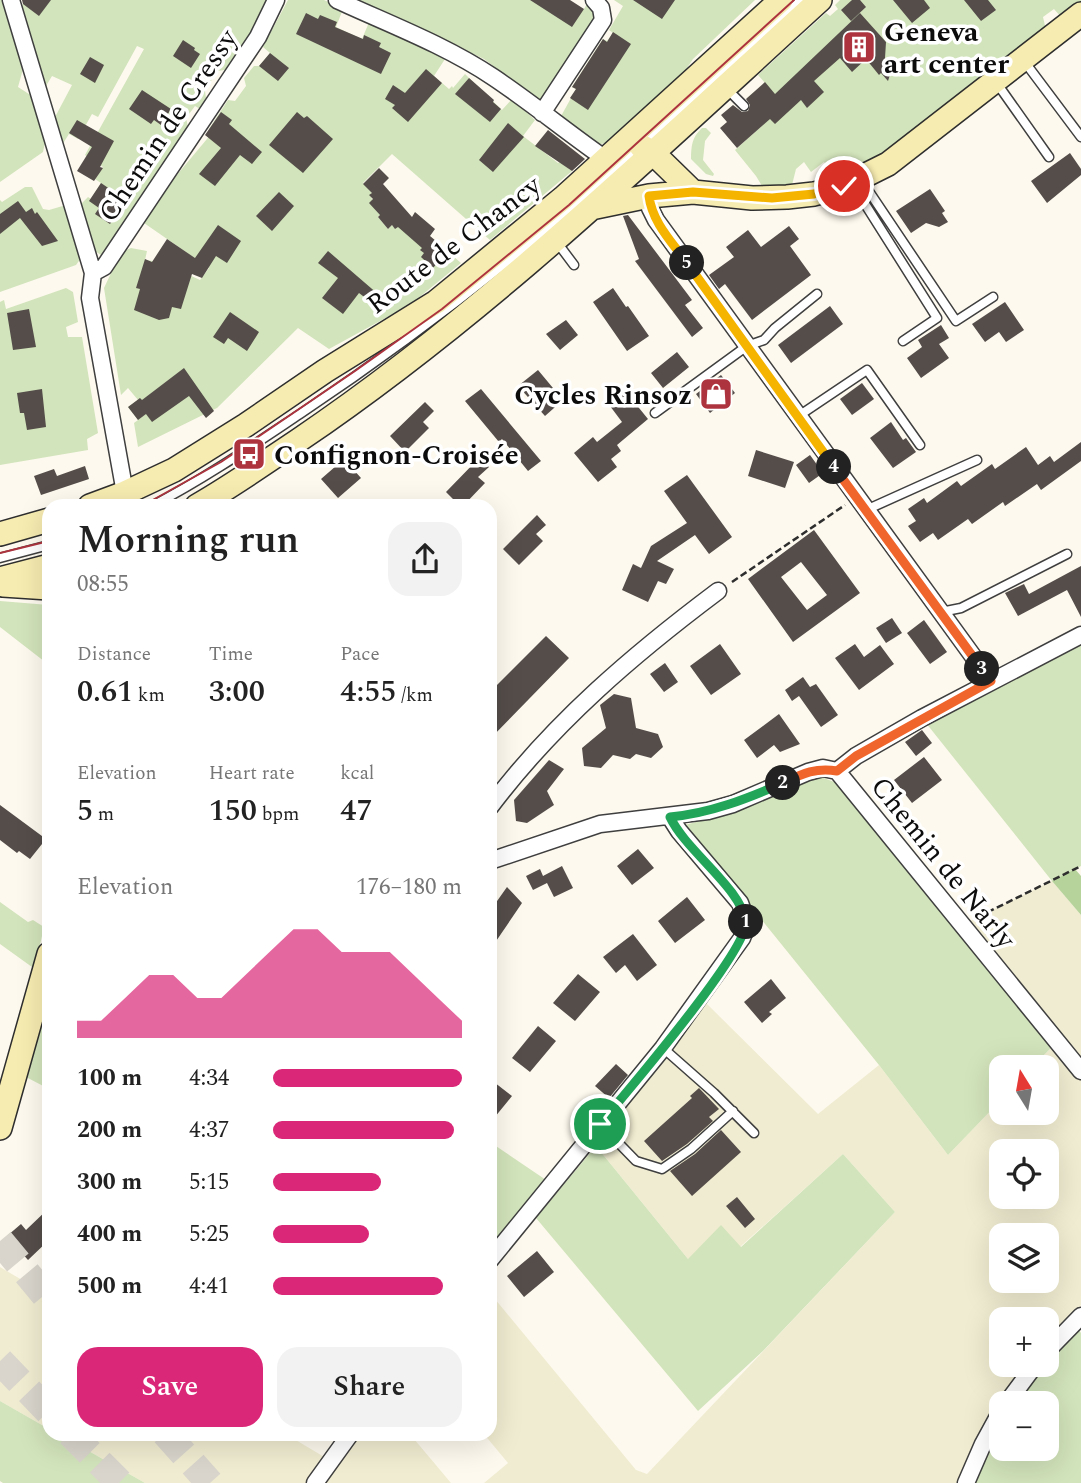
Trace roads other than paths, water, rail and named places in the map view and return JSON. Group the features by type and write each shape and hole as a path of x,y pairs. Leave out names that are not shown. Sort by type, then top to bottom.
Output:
{"main road":[{"name":"Route de Chancy","path":"208,499 377,385 457,324 556,240 593,207 630,151 781,0"},
{"name":"Route de Chancy","path":"126,499 196,457 312,379 414,318 630,151 724,87 820,0"},
{"path":"593,207 671,190 772,198 814,194 856,181 888,164 1081,14"},
{"path":"630,151 671,190"},
{"path":"0,534 42,522"},
{"path":"0,579 42,568"},
{"path":"0,585 42,588"},
{"path":"0,1128 42,979"}],"street":[{"path":"11,0 93,273 90,298 126,499"},
{"name":"Chemin de Cressy","path":"93,273 104,267 258,37 276,0"},
{"path":"337,0 492,76 542,113 630,151"},
{"path":"542,113 603,20 601,8 594,0"},
{"path":"671,190 650,208 656,220 991,681"},
{"path":"497,798 529,759 607,679 718,591"},
{"path":"837,771 856,756 991,681 1081,635"},
{"name":"Chemin de Narly","path":"497,859 600,824 708,811 733,804 808,772 823,768 837,771 1081,1071"},
{"path":"497,1251 663,1048 733,952 747,928 740,903 678,831 670,817"},
{"path":"1059,1339 1081,1316"},
{"path":"966,1483 989,1433"},
{"path":"315,1483 345,1441"}],"lane":[{"path":"164,499 223,465 423,328 572,209 630,151 801,0"},
{"path":"1023,60 1081,137"},
{"path":"996,82 1049,157"},
{"path":"724,87 744,106"},
{"path":"856,181 957,321 993,297"},
{"path":"856,181 937,318 903,341"},
{"path":"556,240 575,265"},
{"path":"655,413 747,346 764,340 817,294"},
{"path":"797,417 867,370 920,445"},
{"path":"866,510 977,460"},
{"path":"0,558 42,547"},
{"path":"940,612 961,608 1067,554"},
{"path":"663,1048 754,1133"},
{"path":"600,1124 636,1161 662,1169 691,1149 733,1111"}],"tunnel":[{"path":"0,1241 42,1292"},
{"path":"0,1361 42,1405"},
{"path":"78,1441 120,1483"},
{"path":"172,1441 210,1483"}],"tram line":[{"path":"155,499 221,462 442,309 569,205 794,0"},
{"path":"0,553 42,543"}],"place":[{"name":"Geneva art center","path":"859,47"},
{"name":"Cycles Rinsoz","path":"716,394"},
{"name":"Confignon-Croisée","path":"249,454"}]}
